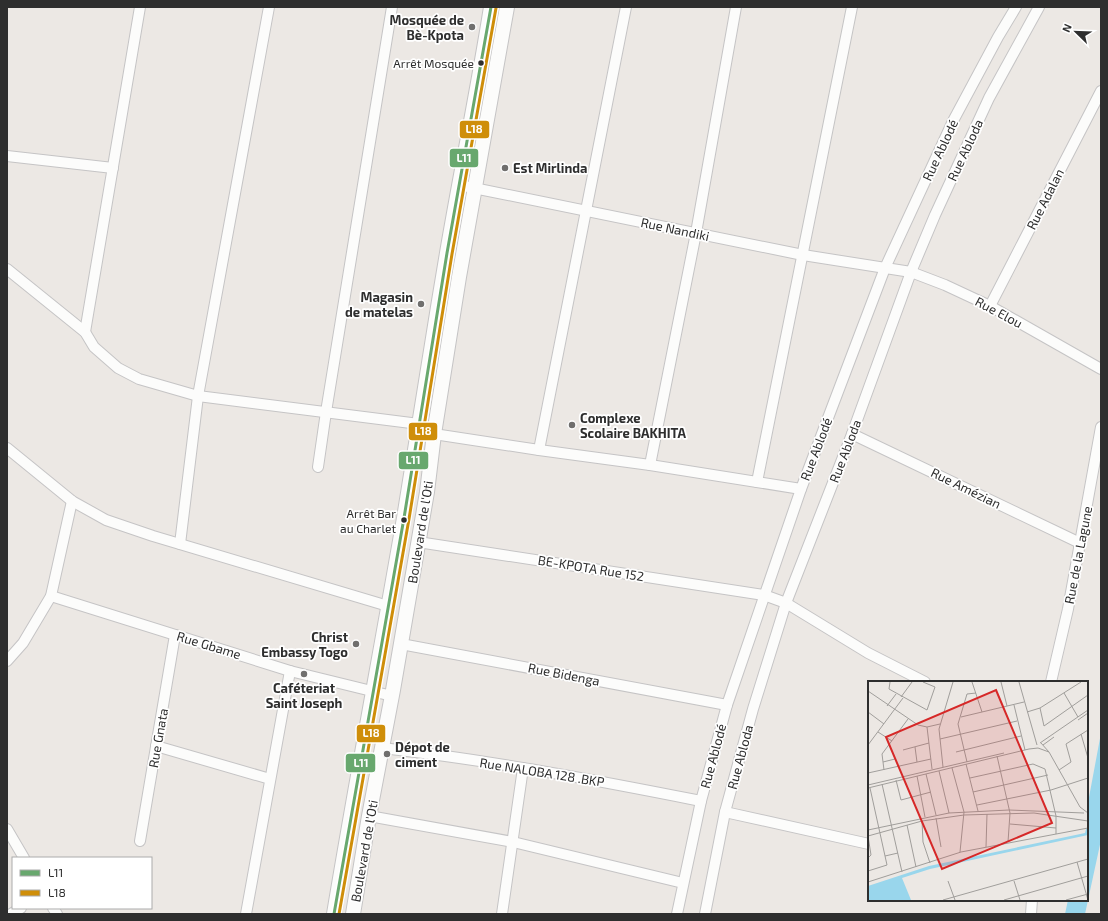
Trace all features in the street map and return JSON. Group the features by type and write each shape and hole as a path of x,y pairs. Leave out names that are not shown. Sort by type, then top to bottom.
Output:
{"main road":[{"name":"Boulevard de l'Oti","path":"334,914 374,691 459,185 491,7"},
{"name":"Boulevard de l'Oti","path":"353,914 427,492 434,434 507,7"}],"street":[{"path":"85,332 140,7"},
{"path":"180,544 198,396 269,7"},
{"path":"318,467 392,7"},
{"path":"539,450 626,7"},
{"path":"650,465 696,233 736,7"},
{"path":"757,482 852,7"},
{"name":"Rue Ablodé","path":"677,914 701,801 727,705 800,489 888,268 953,122 998,37 1016,7"},
{"name":"Rue Abloda","path":"705,914 725,812 753,709 786,604 852,434 911,272 935,215 989,98 1039,7"},
{"name":"Rue Adalan","path":"990,306 1101,91"},
{"path":"7,156 113,168"},
{"name":"Rue Nandiki","path":"459,185 803,255 888,268"},
{"name":"Rue Elou","path":"888,268 911,272 945,285 990,306 1101,369"},
{"path":"7,269 85,332 94,347 118,368 139,378 198,396 419,424"},
{"name":"Rue de la Lagune","path":"1051,681 1068,609 1101,427"},
{"path":"434,434 650,465 800,489"},
{"name":"Rue Amézian","path":"852,434 1080,543"},
{"path":"7,448 72,501 106,520 153,536 388,606"},
{"path":"7,660 23,643 51,596 72,501"},
{"name":"BE-KPOTA Rue 152","path":"418,542 764,595 786,604 868,653 923,681"},
{"name":"Rue Gbame","path":"51,596 290,671 392,696"},
{"name":"Rue Gnata","path":"140,841 175,635"},
{"name":"Rue Bidenga","path":"401,644 727,705"},
{"path":"246,914 290,671"},
{"path":"156,746 270,779"},
{"name":"Rue NALOBA 128 .BKP","path":"382,748 523,768 701,801"},
{"path":"502,914 523,768"},
{"path":"725,812 868,844"},
{"path":"369,816 513,842 683,883"},
{"path":"7,829 23,857"},
{"path":"1031,914 1032,901"}],"water":[{"path":"1101,733 1101,840 1088,900 1088,803"},
{"path":"1068,901 1088,901 1085,914 1065,914"}],"transit line":[{"name":"L11","path":"334,914 404,518 447,253 491,7"},
{"name":"L18","path":"339,914 409,519 452,254 496,8"}],"place":[{"name":"Mosquée de Bè-Kpota","path":"472,27"},
{"name":"Arrêt Mosquée","path":"481,63"},
{"name":"Est Mirlinda","path":"505,168"},
{"name":"Magasin de matelas","path":"421,304"},
{"name":"Complexe Scolaire BAKHITA","path":"572,425"},
{"name":"Arrêt Bar au Charlet","path":"404,520"},
{"name":"Christ Embassy Togo","path":"356,644"},
{"name":"Caféteriat Saint Joseph","path":"304,674"},
{"name":"Dépot de ciment","path":"387,754"}]}
